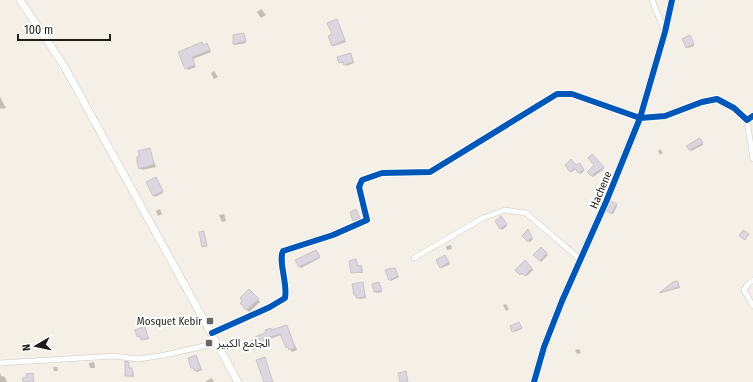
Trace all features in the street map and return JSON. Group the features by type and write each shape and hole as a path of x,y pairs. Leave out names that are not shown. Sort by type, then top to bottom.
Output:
{"main road":[{"path":"20,0 64,66 238,382"}],"street":[{"path":"652,0 665,32"},
{"name":"Hachene","path":"534,382 544,347 562,301 581,260 640,118 665,32 672,0"},
{"path":"212,333 270,307 285,298 286,288 281,257 282,251 333,235 367,220 359,187 362,180 382,173 430,172 551,97 563,93 572,94 640,118 665,116 702,102 717,99 734,108 746,120 753,159"},
{"path":"746,120 753,116"},
{"path":"414,258 483,218 505,210 526,213 581,260"},
{"path":"753,280 744,290 753,306"},
{"path":"0,363 114,356 138,359 165,355 217,343"}],"building":[{"path":"337,19 345,40 332,46 328,36 332,34 327,23"},
{"path":"244,33 246,41 233,44 233,35"},
{"path":"690,35 694,44 686,48 682,39"},
{"path":"202,42 203,45 207,43 210,50 192,57 195,65 185,69 178,52"},
{"path":"351,53 353,62 344,65 343,62 339,63 337,57"},
{"path":"700,138 703,143 689,150 686,146"},
{"path":"150,148 154,164 139,169 137,157 140,156 138,151"},
{"path":"592,154 604,167 591,176 587,172 594,165 588,158"},
{"path":"571,159 576,165 580,163 584,170 578,173 575,168 570,172 565,165"},
{"path":"156,177 163,191 153,196 146,182"},
{"path":"611,201 617,204 611,214 607,211"},
{"path":"356,209 360,218 353,221 350,212"},
{"path":"501,216 507,224 500,229 495,221"},
{"path":"528,229 532,237 528,242 522,236"},
{"path":"743,230 749,234 745,240 739,236"},
{"path":"204,231 207,246 202,247 199,232"},
{"path":"541,247 547,253 540,261 533,255"},
{"path":"316,250 320,257 299,267 295,260"},
{"path":"445,255 449,262 440,268 436,260"},
{"path":"356,259 358,266 361,265 362,272 351,273 349,261"},
{"path":"525,260 532,268 525,276 522,273 520,275 515,270"},
{"path":"395,268 398,276 389,280 385,270"},
{"path":"678,281 679,287 659,293 673,282"},
{"path":"363,282 365,297 356,298 352,284"},
{"path":"379,282 382,290 374,292 372,284"},
{"path":"249,289 259,299 246,310 240,303 242,301 240,298"},
{"path":"519,322 522,328 512,332 510,326"},
{"path":"287,325 295,348 289,350 288,347 286,348 280,334 263,339 265,344 250,349 248,342 256,339 255,337 266,332 265,330 271,328 271,330"},
{"path":"145,326 148,338 141,340 140,336 137,337 135,330"},
{"path":"196,355 201,369 195,371 194,368 191,368 188,358"},
{"path":"265,357 273,382 264,382 256,360"},
{"path":"125,361 129,362 129,368 132,368 133,376 125,376"},
{"path":"406,371 408,382 400,382 398,373"},
{"path":"33,373 34,382 23,382 22,378 27,377 26,374"}],"cycle path":[{"path":"534,382 544,347 562,301 606,202 640,118 665,32 672,0"},
{"path":"212,333 270,307 285,298 286,292 282,261 283,251 333,235 367,220 359,187 362,180 382,173 430,172 557,94 572,94 640,118 665,116 702,102 717,99 734,108 747,120 753,116"}],"place":[{"name":"Mosquet Kebir","path":"210,321"},
{"name":"الجامع الكبير","path":"209,343"}]}
